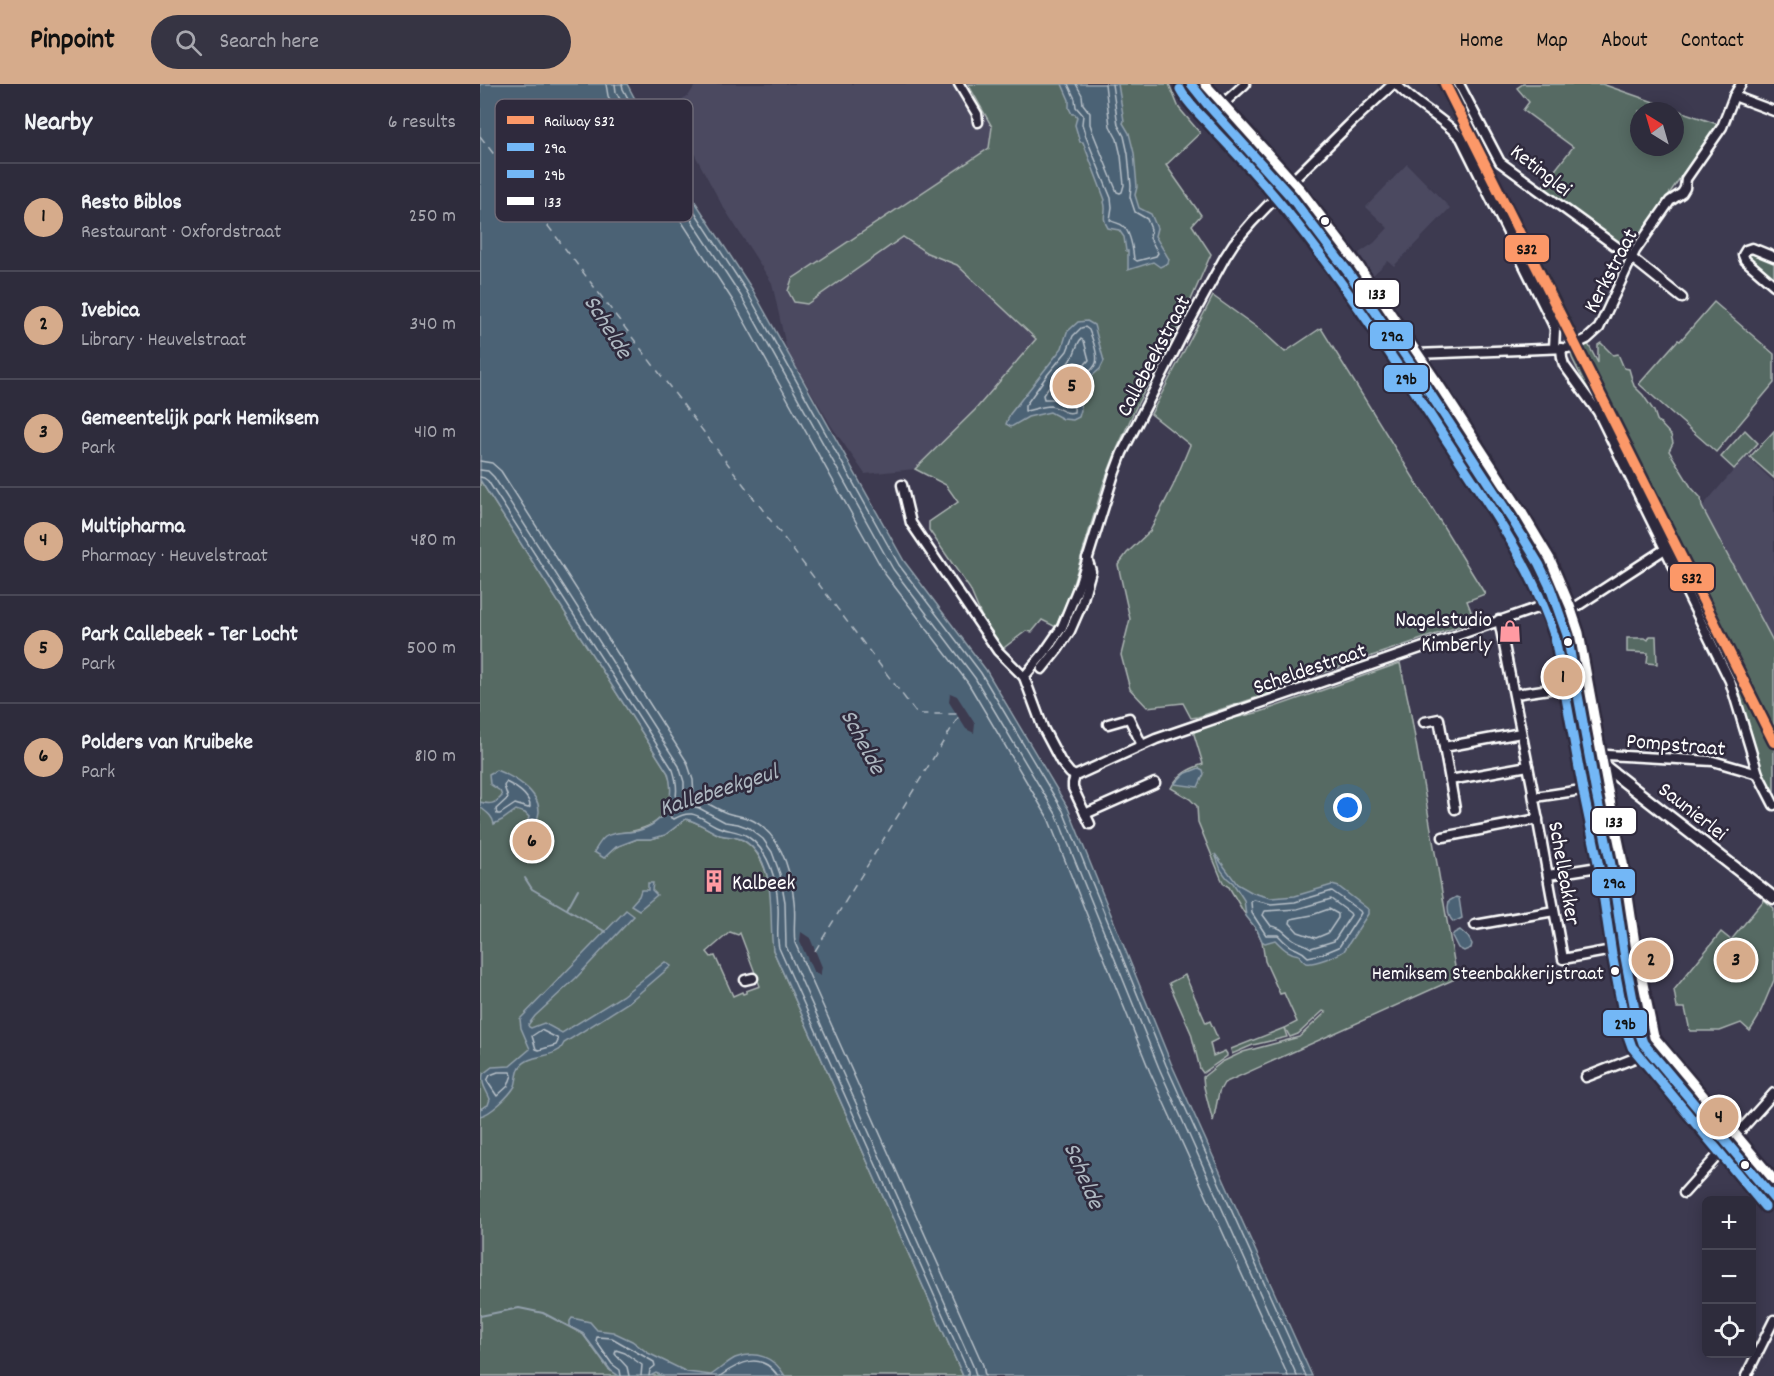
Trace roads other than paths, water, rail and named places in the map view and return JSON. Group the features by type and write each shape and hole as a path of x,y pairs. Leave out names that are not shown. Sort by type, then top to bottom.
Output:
{"main road":[{"path":"1191,84 1304,213 1406,356 1548,580 1562,616 1577,685 1611,865 1635,1015 1643,1043 1774,1199"},
{"name":"Saunierlei","path":"1589,754 1774,898"}],"street":[{"path":"959,84 978,122"},
{"path":"1214,112 1245,84"},
{"path":"1394,84 1449,125 1467,147 1552,322 1564,365 1598,412 1730,681 1758,774 1774,805"},
{"name":"Callebeekstraat","path":"1024,677 1062,627 1080,583 1122,453 1186,328 1234,243 1284,189 1394,84"},
{"name":"Ketinglei","path":"1459,84 1500,162 1632,258 1682,298"},
{"name":"Kerkstraat","path":"1406,356 1558,348 1575,346 1594,334 1632,258 1670,201 1682,193 1686,179 1722,127 1741,84"},
{"path":"1734,96 1774,111"},
{"path":"1774,257 1752,248 1746,250 1743,255 1745,260 1774,285"},
{"path":"903,485 911,523 998,651 1024,677 1043,728 1061,762 1070,773 1076,776 1073,788 1090,824"},
{"path":"1562,616 1665,549"},
{"name":"Callebeekstraat","path":"1042,669 1070,631 1081,606 1091,571 1087,557"},
{"name":"Scheldestraat","path":"1076,776 1142,745 1557,601"},
{"name":"Schelleakker","path":"1499,620 1534,794 1563,958 1623,948"},
{"path":"1515,694 1577,685"},
{"path":"1108,724 1129,718 1142,745"},
{"path":"1424,722 1439,719 1455,809"},
{"path":"1444,747 1521,733"},
{"name":"Pompstraat","path":"1589,754 1713,761 1758,774"},
{"path":"1450,780 1528,766"},
{"path":"1085,814 1155,783"},
{"path":"1534,794 1595,788"},
{"path":"1443,837 1538,819"},
{"path":"1548,875 1611,865"},
{"path":"1475,925 1554,911"},
{"path":"1586,1077 1650,1052"},
{"path":"1684,1193 1774,1093"},
{"path":"1746,1376 1771,1332 1774,1320"}],"water":[{"name":"Schelde","path":"480,84 627,84 635,99 495,99 495,222 693,222 693,198 752,289 904,561 986,670 1068,808 1171,1063 1312,1376 963,1376 773,950 770,890 762,862 754,850 743,840 720,835 686,819 665,835 651,839 637,839 616,847 604,858 594,852 602,840 609,835 637,831 655,823 669,801 668,773 480,480"},
{"path":"1062,84 1118,84 1123,123 1129,133 1134,153 1137,187 1135,195 1139,208 1151,214 1157,228 1155,236 1169,259 1168,263 1160,267 1153,262 1128,270 1128,251 1126,251 1124,237 1119,230 1108,228 1106,224 1105,200 1083,142 1080,142 1075,125 1077,117 1069,108 1069,100"},
{"path":"1087,321 1094,325 1104,361 1100,369 1085,382 1079,395 1081,410 1079,417 1073,420 1063,419 1050,412 1028,417 1011,427 1006,424 1010,414 1062,348 1067,332 1078,322"},
{"path":"1199,768 1204,774 1198,787 1174,784 1184,774"},
{"path":"496,770 517,780 535,797 539,812 527,838 516,840 516,837 525,829 529,817 525,813 516,810 494,824 491,816 480,807 480,802 492,803 502,796 500,791 490,784 489,774"},
{"path":"1215,854 1237,884 1253,893 1271,898 1295,896 1332,885 1339,887 1368,909 1368,914 1344,951 1320,961 1306,963 1299,955 1283,948 1275,940 1265,943 1262,941 1246,916 1244,900 1221,870"},
{"path":"648,883 653,883 652,890 657,895 639,910 631,905 641,890 648,890"},
{"path":"1456,897 1459,898 1462,918 1454,922 1449,915 1448,907 1449,901"},
{"path":"626,910 634,916 576,978 535,1016 528,1025 529,1027 544,1023 562,1033 622,996 665,962 671,966 629,1002 564,1043 559,1050 524,1063 519,1069 515,1086 509,1095 480,1116 480,1109 488,1105 490,1099 483,1084 483,1074 492,1067 510,1066 530,1049 521,1028 520,1019"},
{"path":"1460,930 1472,944 1471,948 1464,951 1458,948 1452,936"},
{"path":"572,1318 590,1322 597,1330 613,1332 632,1341 648,1353 687,1372 711,1375 735,1358 757,1355 776,1364 785,1376 663,1376 656,1373 650,1376 619,1376 608,1369 583,1334 570,1327"}],"waterway":[{"path":"525,878 532,889 606,932"},
{"name":"Kallebeekgeul","path":"567,909 578,889"},
{"path":"480,1316 519,1308 543,1313 583,1334 611,1371"}],"rail line":[{"name":"S32","path":"1445,84 1774,742"}],"place":[{"name":"Park Callebeek - Ter Locht","path":"1072,386"},
{"name":"Nagelstudio Kimberly","path":"1510,631"},
{"name":"Resto Biblos","path":"1563,677"},
{"name":"Polders van Kruibeke","path":"532,841"},
{"name":"Kalbeek","path":"714,881"},
{"name":"Ivebica","path":"1651,960"},
{"name":"Gemeentelijk park Hemiksem","path":"1736,960"},
{"name":"Hemiksem Steenbakkerijstraat","path":"1615,971"},
{"name":"Multipharma","path":"1719,1117"}]}
